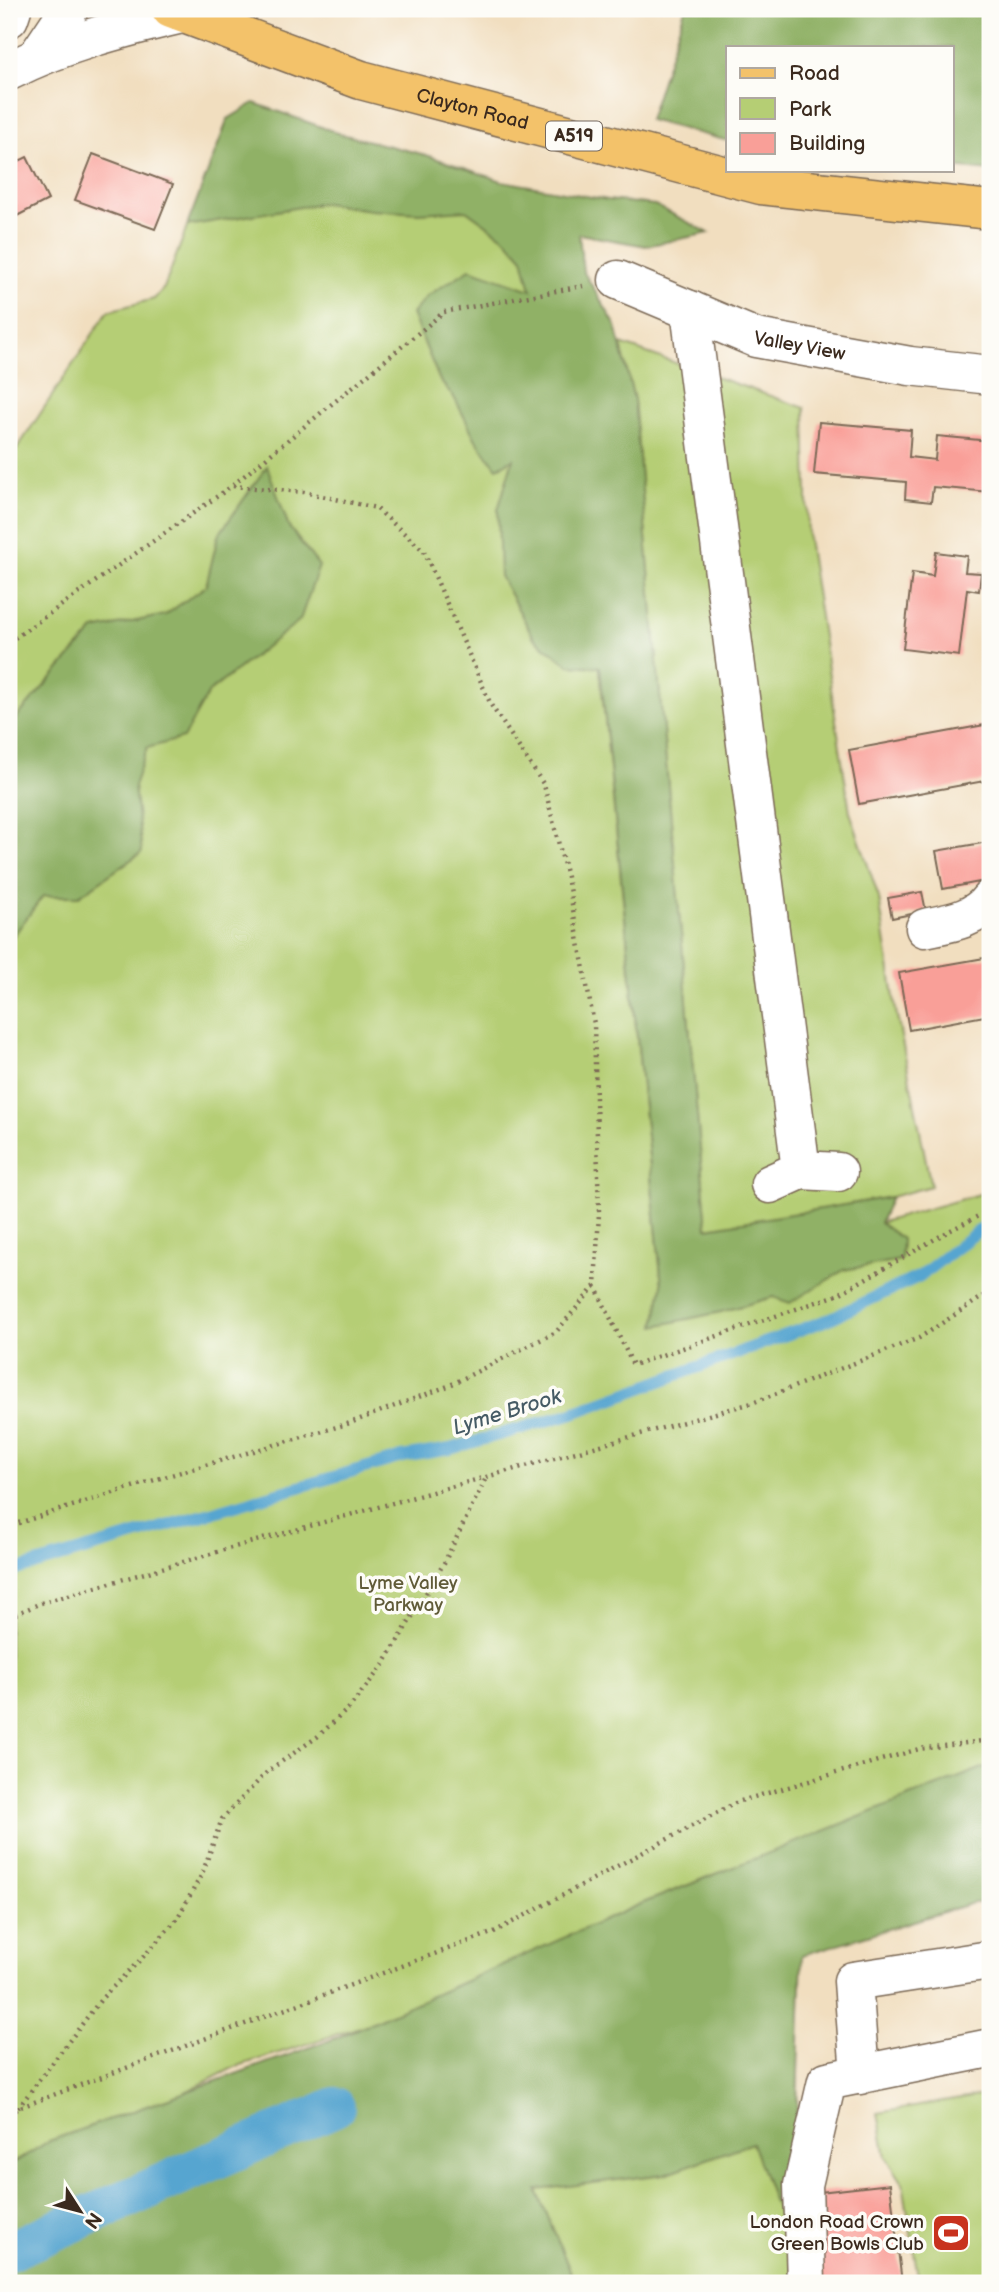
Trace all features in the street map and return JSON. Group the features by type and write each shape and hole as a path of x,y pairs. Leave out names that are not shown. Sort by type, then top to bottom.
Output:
{"main road":[{"name":"Clayton Road","path":"176,11 361,80 761,185 990,210"}],"street":[{"path":"9,18 12,9"},
{"path":"23,64 69,9"},
{"path":"23,64 104,32 176,11"},
{"name":"Valley View","path":"618,280 756,338 910,366 990,374"},
{"path":"691,310 785,1177 838,1172"},
{"path":"925,928 965,919 985,906 990,899"},
{"path":"860,2075 853,1981 990,1960"},
{"path":"806,2283 803,2185 827,2081 990,2048"}],"path":[{"path":"9,642 232,486 444,312 618,280"},
{"path":"232,486 304,492 376,508 425,551 491,705 544,785 567,877 594,1024 599,1213 595,1286 633,1365 837,1295 990,1210"},
{"path":"9,1526 164,1477 348,1424 448,1386 556,1332 595,1286"},
{"path":"9,1616 41,1603 237,1546 752,1403 919,1338 990,1292"},
{"path":"18,2108 102,1998 145,1956 177,1919 202,1874 222,1818 268,1771 317,1737 349,1708 384,1664 444,1563 486,1477"},
{"path":"9,2114 18,2108 494,1932 737,1802 919,1749 990,1740"}],"green space":[{"path":"685,9 990,9 990,171 954,167 954,46 726,46 726,140 649,120"},
{"path":"254,103 341,134 426,155 502,181 608,200 655,205 709,233 646,246 579,234 583,271 616,326 634,400 707,1228 891,1197 880,1223 902,1239 901,1260 844,1270 790,1303 773,1297 721,1312 655,1326 662,1286 600,667 569,665 534,638 500,576 498,510 513,459 497,468 476,440 454,397 440,381 412,314 427,296 470,269 531,290 523,258 506,239 466,210 419,213 370,210 324,203 187,226 228,119"},
{"name":"Lyme Valley Parkway","path":"228,119 553,206 662,1285 990,1191 990,1801 808,1883 235,2067 9,2181 9,461 108,311 154,299 164,288"},
{"path":"621,344 805,408 808,539 850,812 879,898 896,1011 931,1186 891,1197 707,1229 634,400"},
{"path":"267,466 289,527 319,566 300,620 209,692 183,738 147,748 134,786 142,852 79,896 43,896 9,942 9,726 94,630 165,615 206,586 218,536"},
{"path":"990,1765 990,1903 973,1903 802,1955 792,2251 752,2143 665,2174 537,2190 575,2283 9,2283 9,2166 49,2141 336,2038 643,1903"},
{"path":"798,2074 792,2251 794,2283 553,2283 492,2160"},
{"name":"London Road Crown Green Bowls Club","path":"990,2094 990,2283 919,2283 903,2183 886,2157 878,2113"}],"building":[{"path":"93,154 173,184 155,229 75,200"},
{"path":"27,157 48,200 9,220 9,166"},
{"path":"819,422 911,430 909,457 935,460 937,436 990,441 990,492 933,487 931,502 905,499 906,482 814,474"},
{"path":"936,552 967,556 965,572 981,573 979,591 967,589 959,656 903,649 912,573 933,576"},
{"path":"990,724 990,780 859,804 849,750"},
{"path":"988,842 990,880 943,889 936,851"},
{"path":"922,892 926,911 892,918 888,898"},
{"path":"990,957 990,1015 909,1030 899,973"},
{"path":"890,2184 902,2283 821,2283 811,2193"}],"waterway":[{"name":"Lyme Brook","path":"9,1572 402,1457 450,1449 570,1414 827,1320 920,1276 990,1222"},
{"path":"9,2251 335,2107"}],"place":[{"name":"London Road Crown Green Bowls Club","path":"951,2233"}]}
